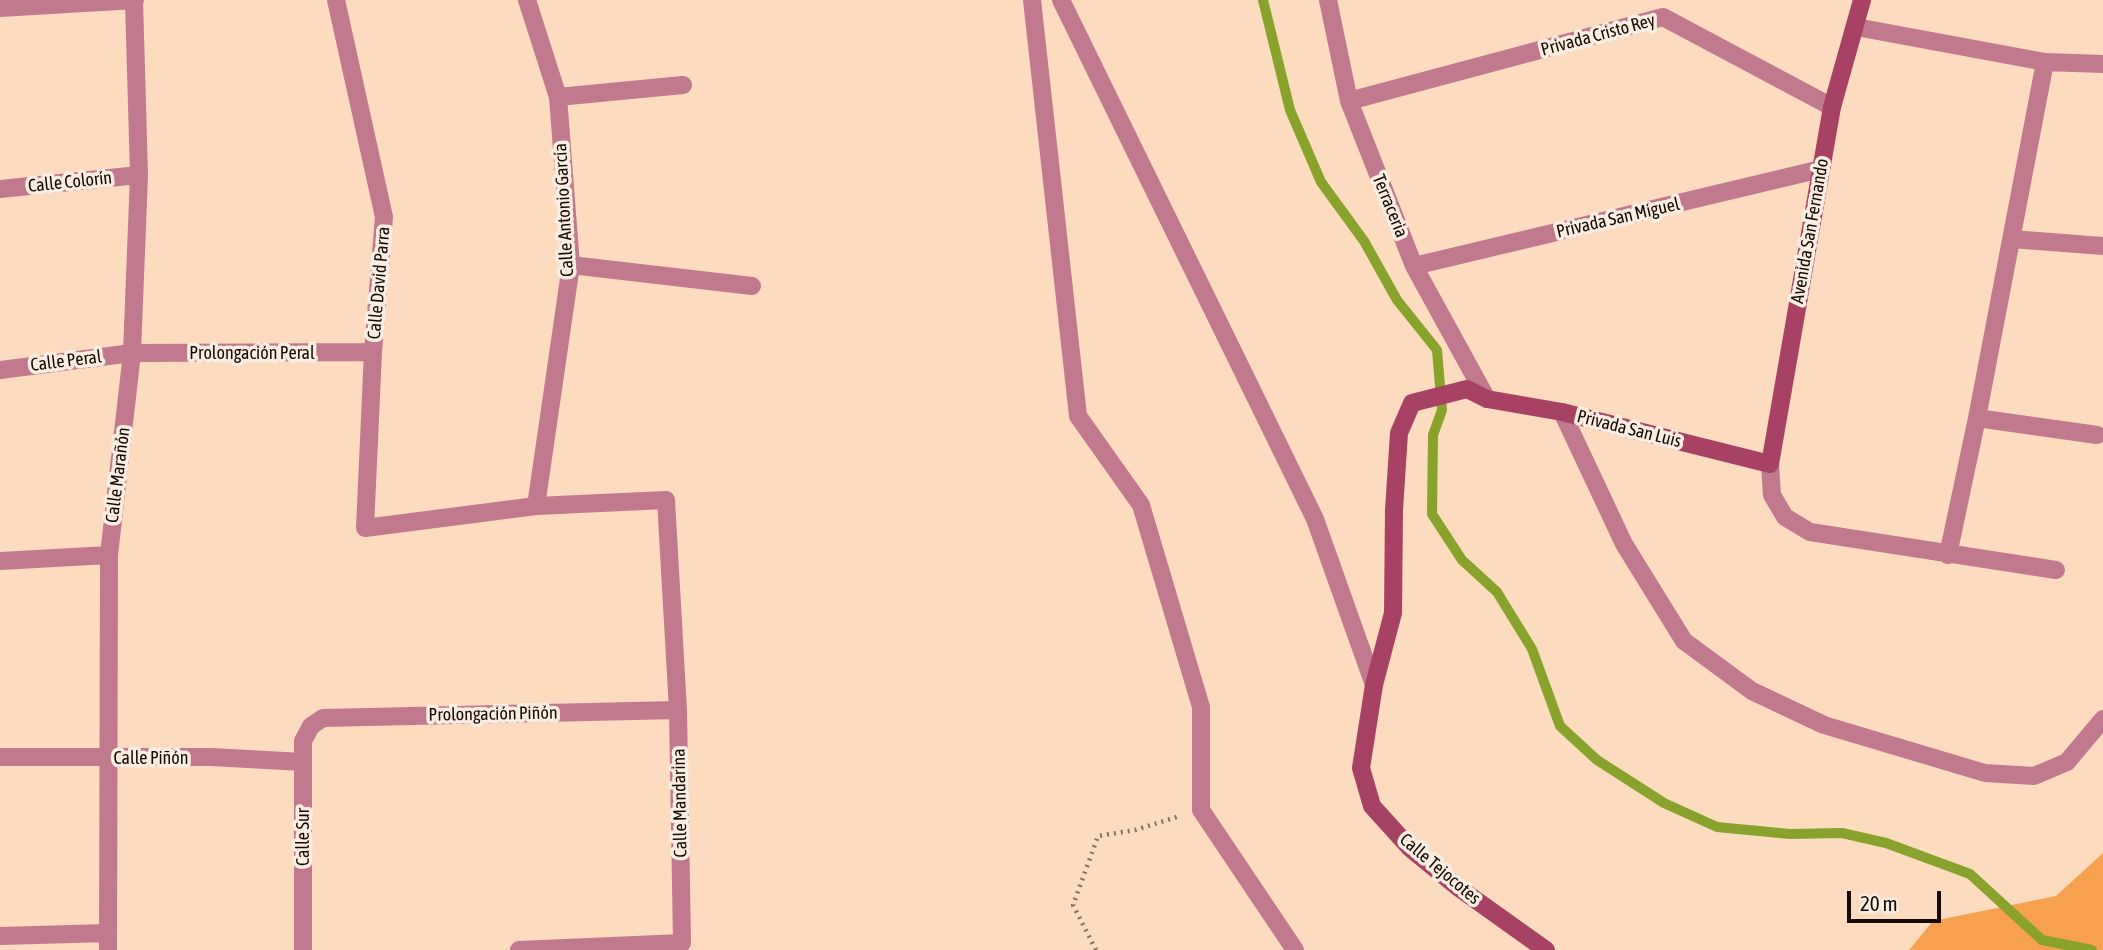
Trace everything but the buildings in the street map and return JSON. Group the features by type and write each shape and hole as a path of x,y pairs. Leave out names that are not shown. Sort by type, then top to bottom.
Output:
{"street":[{"path":"0,8 135,0"},
{"name":"Calle Marañón","path":"108,942 109,555 132,353 139,175 135,0"},
{"name":"Calle David Parra","path":"336,0 384,217 373,352 365,528 536,506"},
{"name":"Calle Antonio García","path":"527,0 558,97 571,265 536,506"},
{"path":"1031,0 1078,416 1141,505 1201,707 1201,810 1295,950"},
{"path":"1061,0 1315,519 1374,685"},
{"name":"Terraceria","path":"1328,0 1349,100 1414,266 1487,399"},
{"name":"Avenida San Fernando","path":"1770,464 1832,107 1862,0"},
{"name":"Privada Cristo Rey","path":"1349,100 1663,17 1832,107"},
{"path":"1856,27 2045,62 2103,64"},
{"path":"1948,555 1978,418 2045,62"},
{"path":"558,97 683,85"},
{"name":"Privada San Miguel","path":"1414,266 1821,169"},
{"name":"Calle Colorín","path":"0,189 139,175"},
{"path":"2012,239 2103,246"},
{"path":"571,265 752,286"},
{"name":"Prolongación Peral","path":"132,353 373,352"},
{"name":"Calle Peral","path":"0,370 132,353"},
{"name":"Privada San Luis","path":"1426,398 1467,388 1487,399 1562,412 1770,464"},
{"name":"Calle Tejocotes","path":"1426,398 1412,403 1399,433 1394,510 1393,613 1374,685 1362,768 1373,806 1420,856 1459,888 1546,950"},
{"path":"1562,412 1624,544 1684,641 1752,691 1824,725 1985,774 2034,776 2067,762 2103,719"},
{"path":"1978,418 2097,435"},
{"path":"1770,464 1772,495 1785,517 1810,532 2056,570"},
{"name":"Calle Mandarina","path":"519,950 682,943 678,710 666,500 536,506"},
{"path":"0,561 109,555"},
{"name":"Prolongación Piñón","path":"311,726 323,718 678,710"},
{"name":"Calle Sur","path":"303,950 303,741 311,726"},
{"name":"Calle Piñón","path":"0,757 211,757 303,762"},
{"path":"0,936 108,942"}],"path":[{"path":"1096,950 1073,905 1098,836 1135,830 1201,810"}],"shaded area":[{"path":"2103,853 2103,950 1909,950 1933,921 2056,896"}],"waterway":[{"path":"1263,0 1290,110 1321,182 1364,241 1397,300 1437,350 1442,410 1433,435 1432,514 1462,560 1497,592 1532,649 1560,726 1597,760 1664,803 1717,827 1790,834 1842,833 1886,843 1970,874 2042,940 2092,950"}]}
